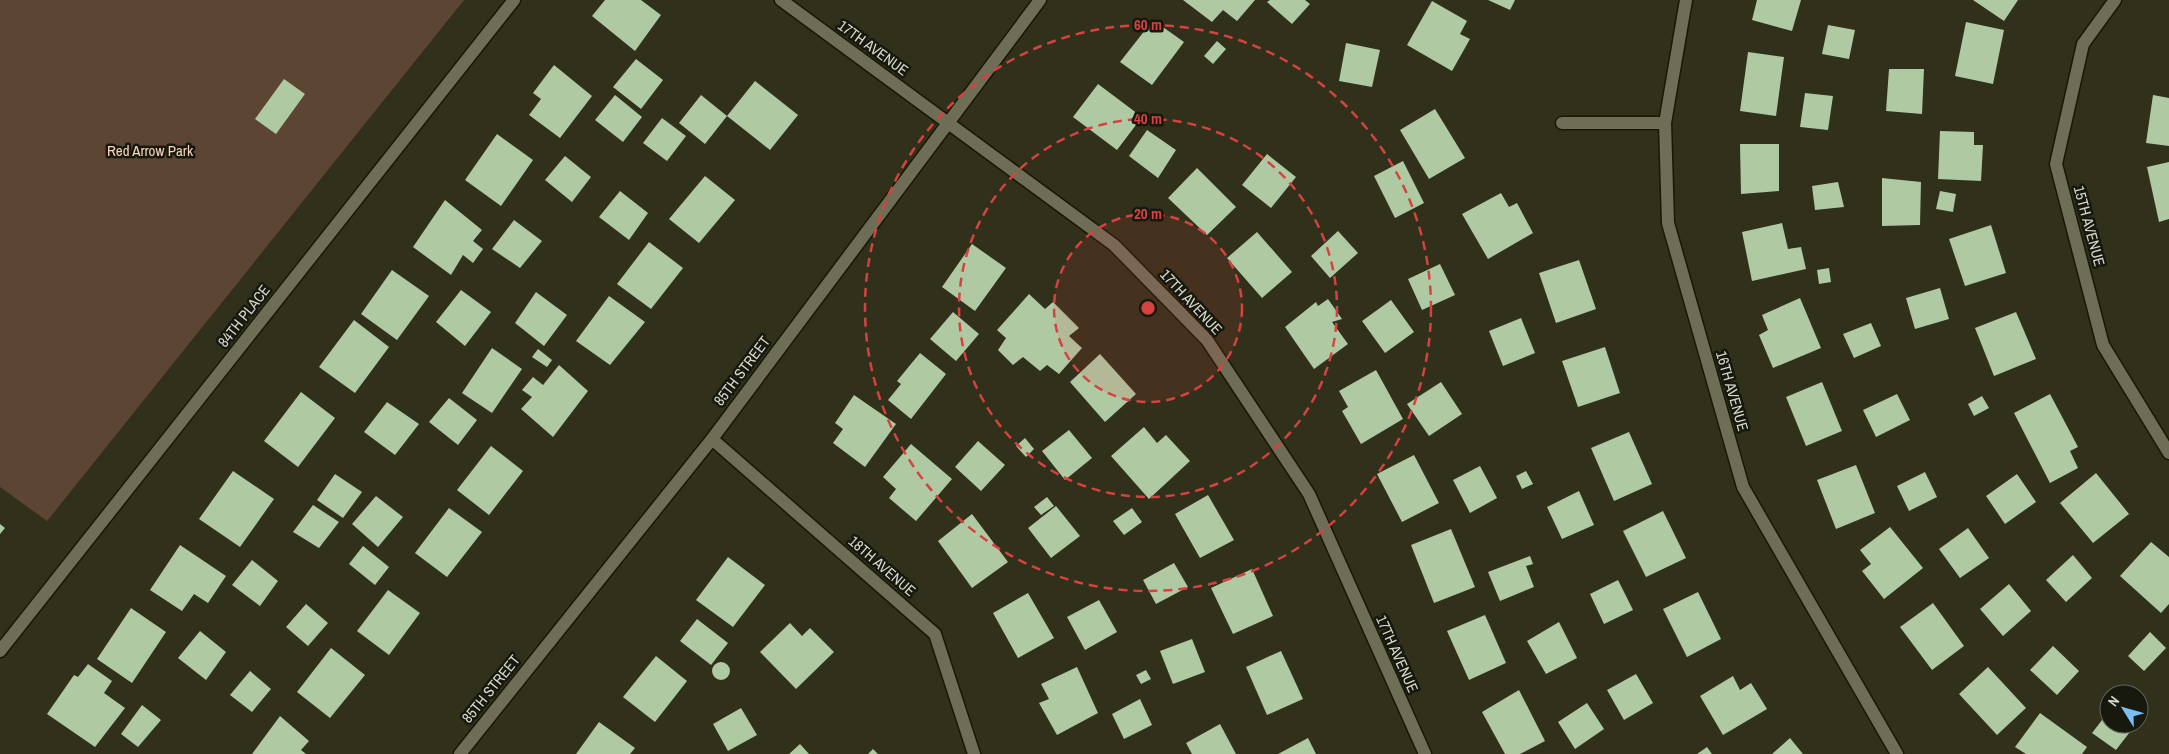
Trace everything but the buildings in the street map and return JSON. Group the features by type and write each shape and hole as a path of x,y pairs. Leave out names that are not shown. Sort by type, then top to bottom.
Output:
{"street":[{"name":"84TH PLACE","path":"0,651 514,0"},
{"name":"17TH AVENUE","path":"781,0 1114,245 1207,340 1309,494 1425,754"},
{"name":"85TH STREET","path":"460,754 712,439 946,122 1040,0"},
{"name":"16TH AVENUE","path":"1686,0 1665,123 1668,223 1743,487 1897,754"},
{"name":"15TH AVENUE","path":"2115,0 2083,44 2056,164 2103,345 2169,452"},
{"path":"1562,123 1665,123"},
{"name":"18TH AVENUE","path":"712,439 935,634 974,754"}],"green space":[{"name":"Red Arrow Park","path":"0,0 464,0 47,521 0,487"}]}
